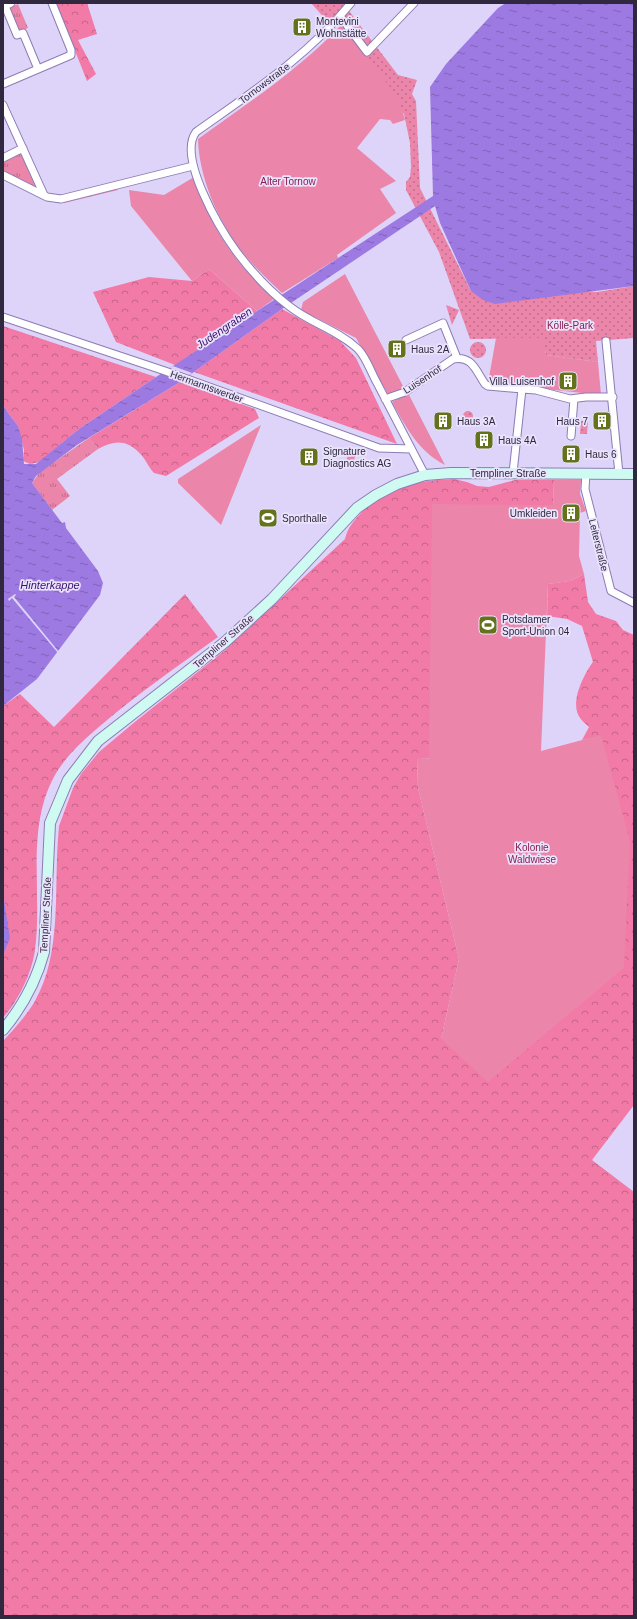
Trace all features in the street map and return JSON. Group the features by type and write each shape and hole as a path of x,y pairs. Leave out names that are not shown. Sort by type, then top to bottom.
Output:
{"street":[{"path":"11,3 5,6 17,35 23,33 38,69"},
{"path":"3,84 69,56 72,53 52,3"},
{"name":"Tornowstraße","path":"193,166 191,140 196,132 247,97 295,59 340,16 350,3"},
{"path":"340,16 367,52 414,3"},
{"path":"3,105 44,195"},
{"path":"3,158 23,148"},
{"path":"3,175 44,195 61,198 193,166 205,196 224,232 246,264 288,306 337,334 359,350 425,475"},
{"name":"Hermannswerder","path":"3,317 166,371 379,448 411,449"},
{"path":"406,340 443,323 457,358 464,359 472,364 485,384 488,386 536,390 565,399 613,397"},
{"path":"606,341 613,397 619,474"},
{"name":"Luisenhof","path":"385,399 405,392 448,362 457,358"},
{"path":"513,473 522,389"},
{"path":"571,436 574,399"},
{"name":"Templiner Straße","path":"3,1030 23,1004 39,972 44,952 50,823 68,780 81,761 98,741 218,648 260,610 357,508 376,495 397,484 425,475 451,473 634,474"},
{"name":"Leiterstraße","path":"586,474 585,489 611,591 634,603"}],"green space":[{"path":"56,3 87,3 97,34 78,40 96,74 87,81"},
{"name":"Kölle-Park","path":"311,3 343,3 398,75 417,80 412,94 416,101 420,188 471,291 597,292 634,286 634,338 596,341 598,362 546,355 543,338 470,339 439,252 406,190 406,182 410,177 411,167 410,143 404,114 342,24 327,21"},
{"path":"18,4 28,28 17,33 7,9"},
{"name":"Alter Tornow","path":"342,24 399,99 405,120 393,124 390,120 380,119 357,148 396,181 380,189 396,213 337,255 338,258 282,293 245,255 224,224 211,197 206,182 199,153 198,139 291,71"},
{"path":"21,151 36,185 33,188 3,172 3,161"},
{"path":"194,177 209,214 223,241 245,269 274,299 257,311 209,269 192,281 131,206 129,190 164,195"},
{"path":"115,188 118,190 64,203 54,202 55,200"},
{"path":"209,269 257,311 175,365 116,342 93,292 149,277 192,281"},
{"path":"345,274 404,388 389,396 356,338 301,310 303,302"},
{"path":"446,305 459,310 452,325"},
{"path":"282,309 340,341 356,358 397,444 194,372"},
{"path":"3,326 156,377 79,429 39,462 30,464 23,461 24,450 18,426 3,406"},
{"path":"496,338 544,338 546,355 598,362 601,395 488,383"},
{"path":"475,342 481,342 486,347 484,356 481,358 475,358 470,353 470,347"},
{"path":"180,382 255,409 259,418 166,476 154,473 138,451 127,444 116,443 98,449 89,438"},
{"path":"408,393 445,465 427,453 420,446 392,402"},
{"path":"468,411 473,416 468,421 463,416"},
{"path":"581,421 588,421 587,434 580,434"},
{"path":"261,425 221,525 178,483 178,479"},
{"path":"89,438 98,449 57,479 70,496 52,510 32,483 40,472"},
{"path":"350,449 357,451 353,463 345,464"},
{"path":"454,479 477,486 489,487 515,480 554,480 553,505 480,757 417,759 418,788 459,959 441,1039 601,736 582,740 589,727 581,719 577,712 577,697 582,681 593,662 582,626 567,619 547,616 548,584 570,581 584,574 588,602 596,614 616,621 623,630 634,635 634,1105 592,1160 634,1192 634,1616 3,1616 3,1041 32,1006 44,982 53,942 55,922 59,826 73,788 81,774 99,752 224,651 345,539 353,522 371,504 392,490 403,486 427,481"},
{"name":"Kolonie Waldwiese","path":"554,480 581,480 580,494 586,511 580,513 579,556 584,574 570,581 548,584 541,751 601,735 630,841 624,968 488,1082 441,1039 459,959 418,788 417,759 429,759 432,504 553,505"},
{"path":"185,594 218,637 143,691 88,736 72,752 58,770 48,791 41,813 38,835 37,928 35,950 31,968 24,986 3,1018 3,955 9,938 3,894 3,706 20,694 54,727"}],"water":[{"name":"Hinterkappe","path":"506,3 634,3 634,286 495,304 483,300 471,291 440,223 435,206 282,309 180,382 77,445 36,476 32,483 62,523 65,522 66,528 98,571 103,583 100,595 37,679 3,706 3,406 18,426 22,439 24,464 36,464 79,429 156,377 433,196 430,87 446,64 498,8"},
{"path":"3,894 10,938 3,955"}],"pier":[{"path":"173,366 192,373 180,382 162,373"},
{"path":"15,594 16,595 14,597 59,652 58,653 12,598 9,601 8,599"}],"place":[{"name":"Montevini Wohnstätte","path":"302,27"},
{"name":"Haus 2A","path":"397,349"},
{"name":"Villa Luisenhof","path":"568,381"},
{"name":"Haus 3A","path":"443,421"},
{"name":"Haus 7","path":"602,421"},
{"name":"Haus 4A","path":"484,440"},
{"name":"Haus 6","path":"571,454"},
{"name":"Signature Diagnostics AG","path":"309,457"},
{"name":"Umkleiden","path":"571,513"},
{"name":"Sporthalle","path":"268,518"},
{"name":"Potsdamer Sport-Union 04","path":"488,625"}],"water label":[{"name":"Judengraben","path":"224,328"}]}
